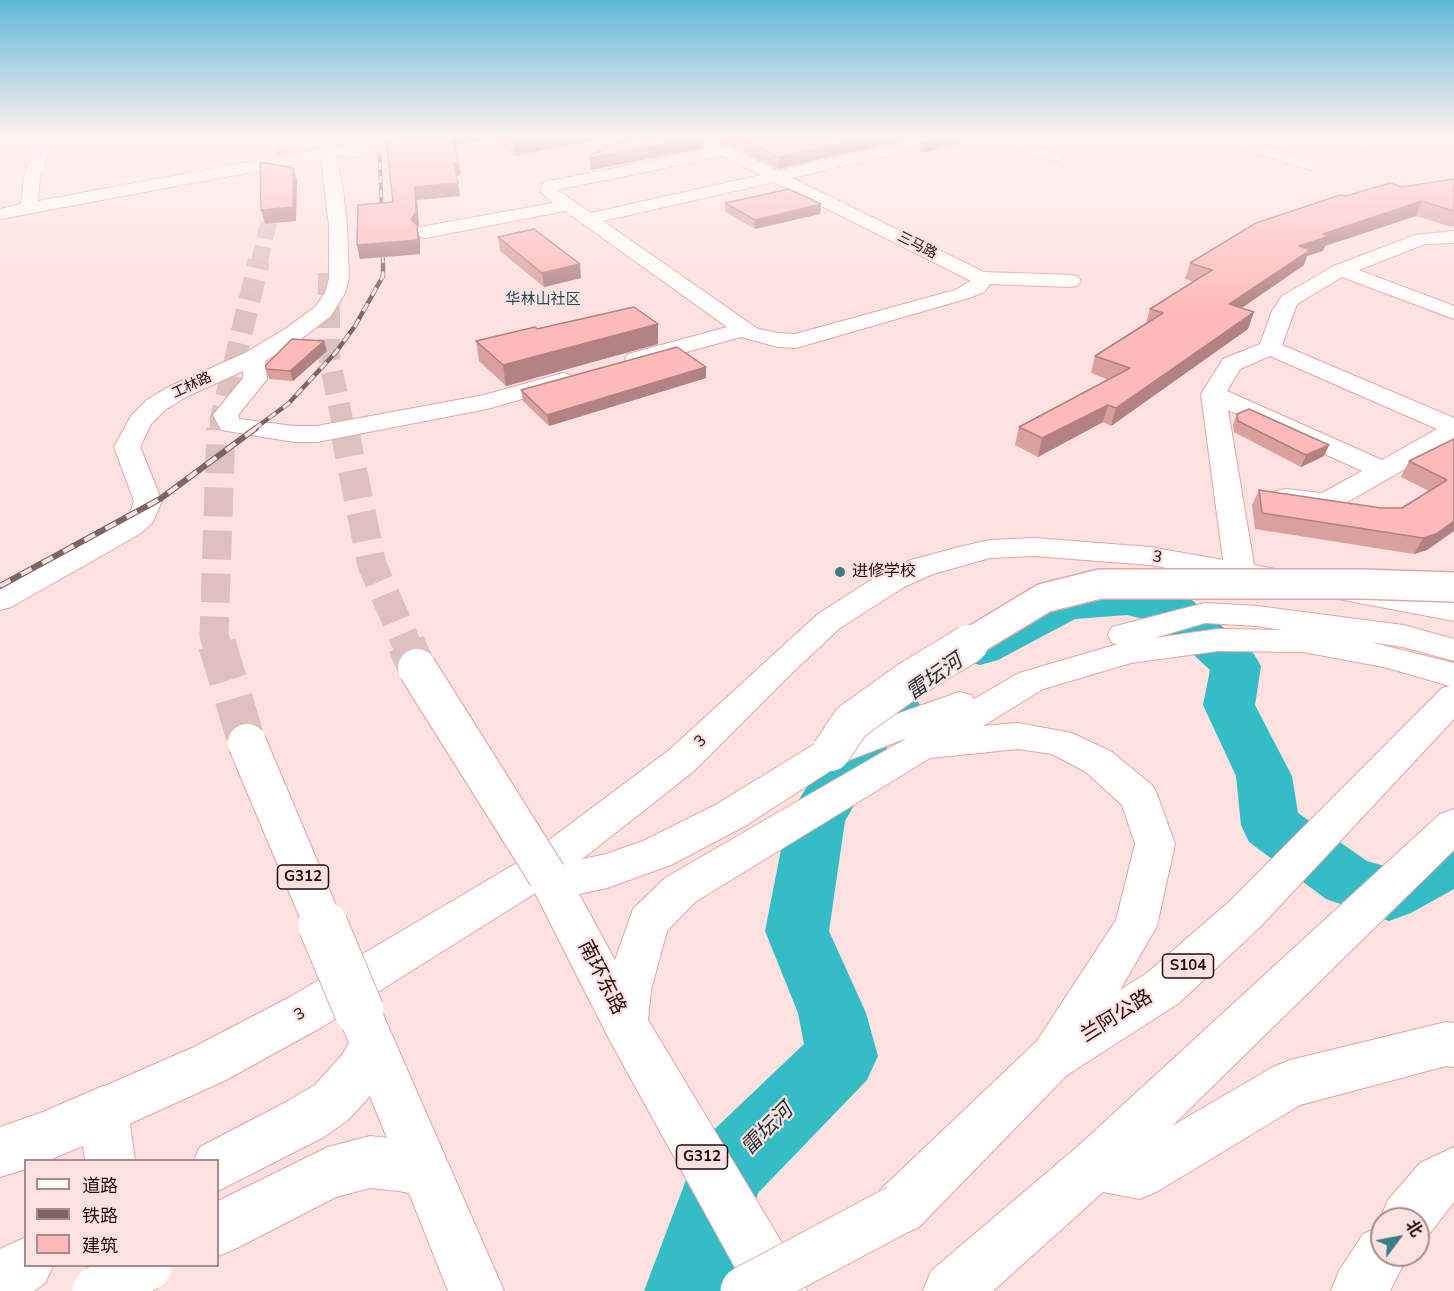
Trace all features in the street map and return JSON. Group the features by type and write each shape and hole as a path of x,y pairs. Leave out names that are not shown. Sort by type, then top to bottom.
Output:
{"main road":[{"path":"28,207 30,194"},
{"path":"0,214 92,194"},
{"name":"工林路","path":"0,600 131,527 143,516 148,501 127,447 140,421 156,405 177,392 253,358 293,334 323,311 335,293 339,279 335,194"},
{"path":"552,194 751,334 796,341 962,294 977,288 982,281 980,278 1071,281"},
{"path":"588,219 697,194"},
{"name":"三马路","path":"813,194 980,278"},
{"path":"426,232 568,206"},
{"path":"1270,348 1283,311 1290,300 1341,270 1422,239 1454,237"},
{"path":"1341,270 1454,313"},
{"path":"617,365 744,329"},
{"path":"1240,572 1213,394 1231,364 1270,348 1454,429"},
{"path":"253,358 255,379 225,415 230,425 294,435 317,434 488,402 583,374"},
{"path":"1213,394 1384,471"},
{"path":"1259,493 1328,502 1454,429"},
{"name":"3","path":"0,1152 47,1136 209,1064 306,1012 539,870 681,761 829,621 893,580 922,567 990,549 1034,547 1150,556 1452,604"},
{"path":"831,752 851,722 987,630 1044,598 1100,584 1338,584 1452,604"},
{"path":"547,875 579,877 607,871 657,853 731,815 831,752 947,711 1034,664 1098,642 1205,613 1257,616 1392,635 1454,650"},
{"path":"625,1024 628,990 648,922 680,891 1031,681 1129,652 1218,640 1303,641 1384,656 1454,675"},
{"name":"南环东路","path":"417,668 547,875 625,1024 779,1291"},
{"name":"兰阿公路","path":"745,1291 899,1209 1050,1059 1163,988 1246,913 1454,697"},
{"path":"920,746 1018,735 1059,742 1099,762 1139,797 1155,844 1136,926 1050,1059"},
{"name":"G312","path":"247,743 475,1289"},
{"path":"951,1291 1095,1165 1454,825"},
{"path":"219,1164 306,1119 332,1102 359,1072 366,1027"},
{"path":"1095,1165 1140,1173 1290,1084 1446,1044 1454,1045"},
{"path":"103,1111 110,1159"},
{"path":"219,1229 328,1173 370,1162 399,1165 426,1172"},
{"path":"1417,1207 1438,1181 1454,1173"},
{"path":"0,1273 24,1264"},
{"path":"0,1281 24,1264"},
{"path":"125,1267 131,1291"},
{"path":"97,1291 145,1267"},
{"path":"1359,1291 1374,1267"}],"building":[{"path":"261,194 293,194 293,207 261,210"},
{"path":"392,194 415,194 416,212 411,220 417,225 418,240 357,245 358,205 393,202"},
{"path":"765,194 800,194 821,204 755,220 725,203"},
{"path":"1454,194 1454,211 1422,201 1323,234 1329,236 1299,246 1310,250 1229,304 1254,312 1116,408 1108,405 1042,438 1019,427 1130,368 1095,356 1163,313 1150,309 1212,270 1190,263 1256,223 1340,195"},
{"path":"534,229 580,264 542,273 498,237"},
{"path":"634,307 658,324 503,365 476,341 535,327 537,329"},
{"path":"292,339 324,341 290,371 266,369 266,365"},
{"path":"677,347 706,367 547,415 521,390"},
{"path":"1249,409 1329,445 1306,455 1238,421 1237,414"},
{"path":"1454,439 1454,521 1436,534 1423,538 1262,513 1259,490 1381,508 1402,508 1447,480 1409,461"}],"waterway":[{"name":"雷坛河","path":"980,648 1065,605 1127,600 1175,611 1236,666 1229,705 1264,776 1270,825 1348,881 1389,894 1437,869 1454,856"},
{"name":"雷坛河","path":"686,1291 727,1170 842,1056 832,1013 797,931 816,819 875,721 895,707"}],"tunnel":[{"path":"259,263 276,194"},
{"path":"221,428 221,418 259,261"},
{"path":"329,273 329,357 344,429"},
{"path":"217,645 214,635 221,428"},
{"path":"344,428 372,565 407,645"},
{"path":"217,644 247,743"},
{"path":"406,644 417,668"}],"railway":[{"path":"381,194 382,220"},
{"path":"382,241 383,263"},
{"path":"254,429 288,404 336,352 355,326 383,276 383,263"},
{"path":"0,586 160,499 256,428"}],"place":[{"name":"进修学校","path":"840,572"}],"district":[{"name":"华林山社区","path":"543,300"}]}
